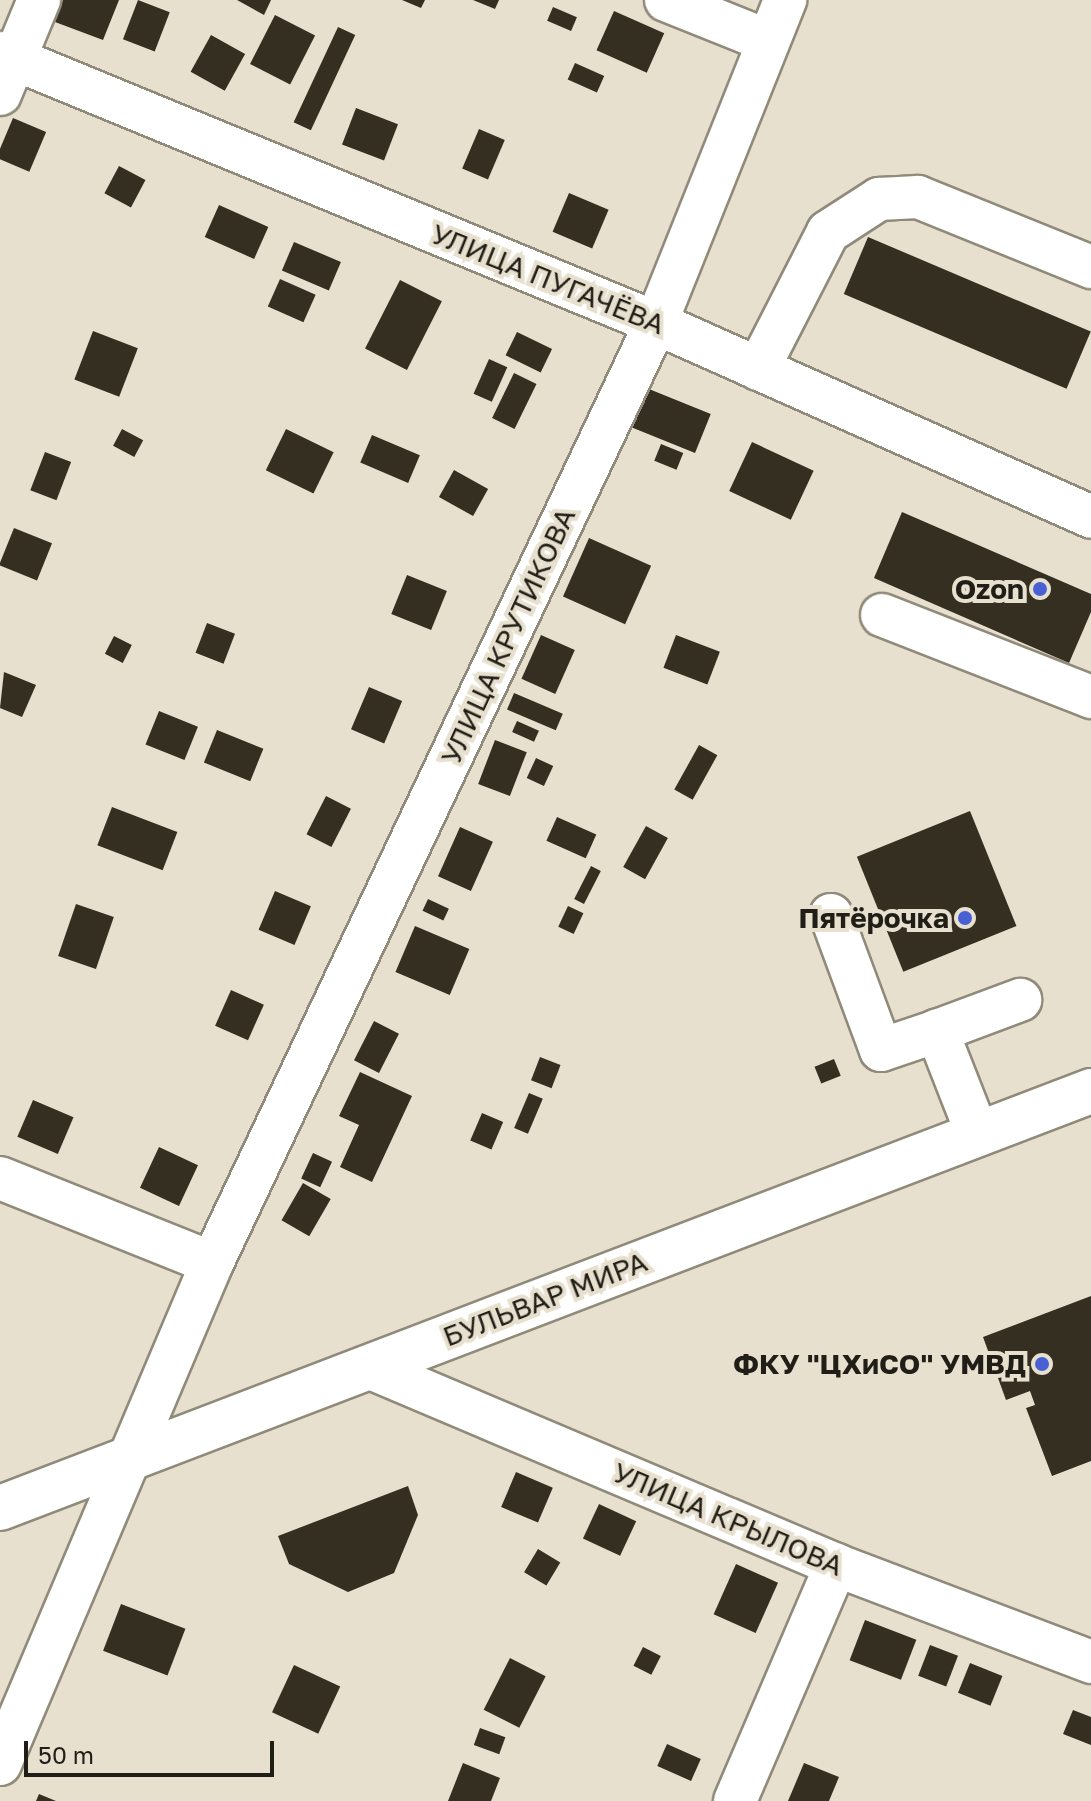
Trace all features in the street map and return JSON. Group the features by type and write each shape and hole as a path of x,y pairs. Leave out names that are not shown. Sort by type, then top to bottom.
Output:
{"main road":[{"name":"БУЛЬВАР МИРА","path":"0,1508 1091,1091"}],"street":[{"path":"5,69 39,0"},
{"path":"666,0 768,41"},
{"name":"УЛИЦА КРУТИКОВА","path":"212,1263 656,323 785,0"},
{"name":"УЛИЦА ПУГАЧЁВА","path":"5,69 656,323 1091,517"},
{"path":"758,369 828,232 879,199 918,197 1091,267"},
{"path":"882,615 1091,697"},
{"path":"831,915 881,1050 1020,1000"},
{"path":"937,1031 977,1133"},
{"path":"0,1178 212,1263 0,1764"},
{"name":"УЛИЦА КРЫЛОВА","path":"368,1367 836,1565 1091,1662"},
{"path":"735,1801 836,1565"}],"building":[{"path":"63,0 119,0 103,40 55,22"},
{"path":"138,0 170,12 155,51 123,39"},
{"path":"237,0 271,0 264,15"},
{"path":"402,0 425,0 421,8"},
{"path":"473,0 499,0 495,9"},
{"path":"553,7 577,17 571,31 547,21"},
{"path":"614,11 664,33 647,73 597,50"},
{"path":"275,15 315,35 290,84 250,64"},
{"path":"338,27 355,35 311,130 294,122"},
{"path":"211,35 245,54 225,91 191,72"},
{"path":"575,63 604,76 597,92 568,79"},
{"path":"356,108 398,124 384,161 342,144"},
{"path":"13,118 46,132 29,172 0,159 0,149"},
{"path":"479,129 505,140 488,180 462,169"},
{"path":"119,166 145,180 131,207 104,193"},
{"path":"569,193 609,210 592,248 553,232"},
{"path":"219,205 268,227 254,259 205,237"},
{"path":"868,237 1091,332 1067,389 844,294"},
{"path":"294,242 341,262 329,290 282,271"},
{"path":"280,279 316,295 303,322 268,306"},
{"path":"400,280 442,301 407,370 365,349"},
{"path":"93,331 138,348 119,397 74,380"},
{"path":"517,332 552,349 541,372 506,355"},
{"path":"489,359 507,367 492,402 474,394"},
{"path":"514,373 536,384 515,429 492,418"},
{"path":"644,387 711,414 695,453 628,426"},
{"path":"122,429 143,440 134,457 113,446"},
{"path":"286,429 334,452 313,494 266,470"},
{"path":"372,435 420,455 408,483 360,463"},
{"path":"752,442 814,471 791,520 729,491"},
{"path":"661,444 683,453 677,470 654,461"},
{"path":"45,452 71,462 56,500 30,490"},
{"path":"454,470 488,489 473,516 439,497"},
{"path":"902,512 1091,594 1091,612 1069,663 874,578"},
{"path":"14,528 52,543 37,580 0,565"},
{"path":"589,538 651,566 625,624 563,596"},
{"path":"407,575 447,591 431,630 391,614"},
{"path":"207,623 235,634 224,664 196,653"},
{"path":"541,635 575,650 555,694 521,679"},
{"path":"676,635 720,652 707,685 663,668"},
{"path":"114,636 132,645 123,663 105,654"},
{"path":"4,672 36,685 22,717 0,708"},
{"path":"369,687 402,701 384,743 351,729"},
{"path":"514,693 563,714 556,730 507,710"},
{"path":"159,711 198,727 184,760 146,744"},
{"path":"517,721 539,731 534,742 512,732"},
{"path":"217,730 263,749 250,781 204,762"},
{"path":"495,740 527,752 510,796 478,784"},
{"path":"699,745 717,755 693,800 674,790"},
{"path":"536,758 553,766 544,786 527,778"},
{"path":"326,796 351,809 331,847 306,834"},
{"path":"112,807 177,832 163,870 97,845"},
{"path":"970,811 1016,926 903,972 857,857"},
{"path":"557,817 596,834 586,858 546,841"},
{"path":"646,826 668,838 645,879 623,867"},
{"path":"460,827 493,842 471,891 438,876"},
{"path":"591,866 601,871 584,904 574,899"},
{"path":"275,891 311,906 294,945 259,930"},
{"path":"428,899 449,909 443,921 423,911"},
{"path":"76,904 114,917 96,969 58,956"},
{"path":"568,906 583,913 574,934 558,927"},
{"path":"415,926 469,949 450,995 395,972"},
{"path":"231,990 264,1005 248,1040 215,1026"},
{"path":"374,1021 399,1034 379,1073 354,1060"},
{"path":"540,1057 561,1065 552,1088 531,1080"},
{"path":"834,1059 841,1076 821,1084 815,1067"},
{"path":"360,1072 412,1096 372,1182 340,1167 359,1125 339,1116"},
{"path":"529,1093 543,1099 528,1134 514,1128"},
{"path":"33,1100 74,1117 58,1154 17,1137"},
{"path":"482,1113 503,1122 491,1150 470,1141"},
{"path":"159,1147 198,1165 179,1206 140,1188"},
{"path":"313,1153 332,1162 320,1187 301,1178"},
{"path":"303,1183 331,1199 309,1236 282,1220"},
{"name":"ФКУ \"ЦХиСО\" УМВД","path":"1091,1296 1091,1461 1052,1476 1026,1408 1035,1405 1030,1391 1006,1400 983,1337"},
{"path":"516,1472 553,1488 538,1523 501,1507"},
{"path":"408,1486 418,1515 394,1573 348,1592 289,1564 278,1536"},
{"path":"599,1504 636,1521 620,1556 583,1538"},
{"path":"538,1549 560,1562 546,1586 524,1572"},
{"path":"736,1564 778,1583 756,1633 714,1614"},
{"path":"121,1604 185,1629 167,1675 103,1651"},
{"path":"865,1620 916,1640 901,1680 850,1660"},
{"path":"930,1645 958,1656 946,1687 918,1676"},
{"path":"643,1647 661,1656 651,1675 633,1666"},
{"path":"510,1658 546,1676 519,1728 484,1710"},
{"path":"970,1663 1002,1676 990,1706 958,1693"},
{"path":"294,1665 340,1687 318,1734 272,1712"},
{"path":"1073,1710 1091,1717 1091,1745 1063,1734"},
{"path":"480,1728 505,1737 499,1754 474,1745"},
{"path":"667,1744 701,1759 691,1781 657,1766"},
{"path":"463,1763 500,1778 491,1801 448,1801"},
{"path":"804,1763 839,1777 829,1801 788,1801"},
{"path":"39,1794 56,1801 36,1801"}],"place":[{"name":"Ozon","path":"1040,589"},
{"name":"Пятёрочка","path":"965,918"},
{"name":"ФКУ \"ЦХиСО\" УМВД","path":"1042,1364"}]}
